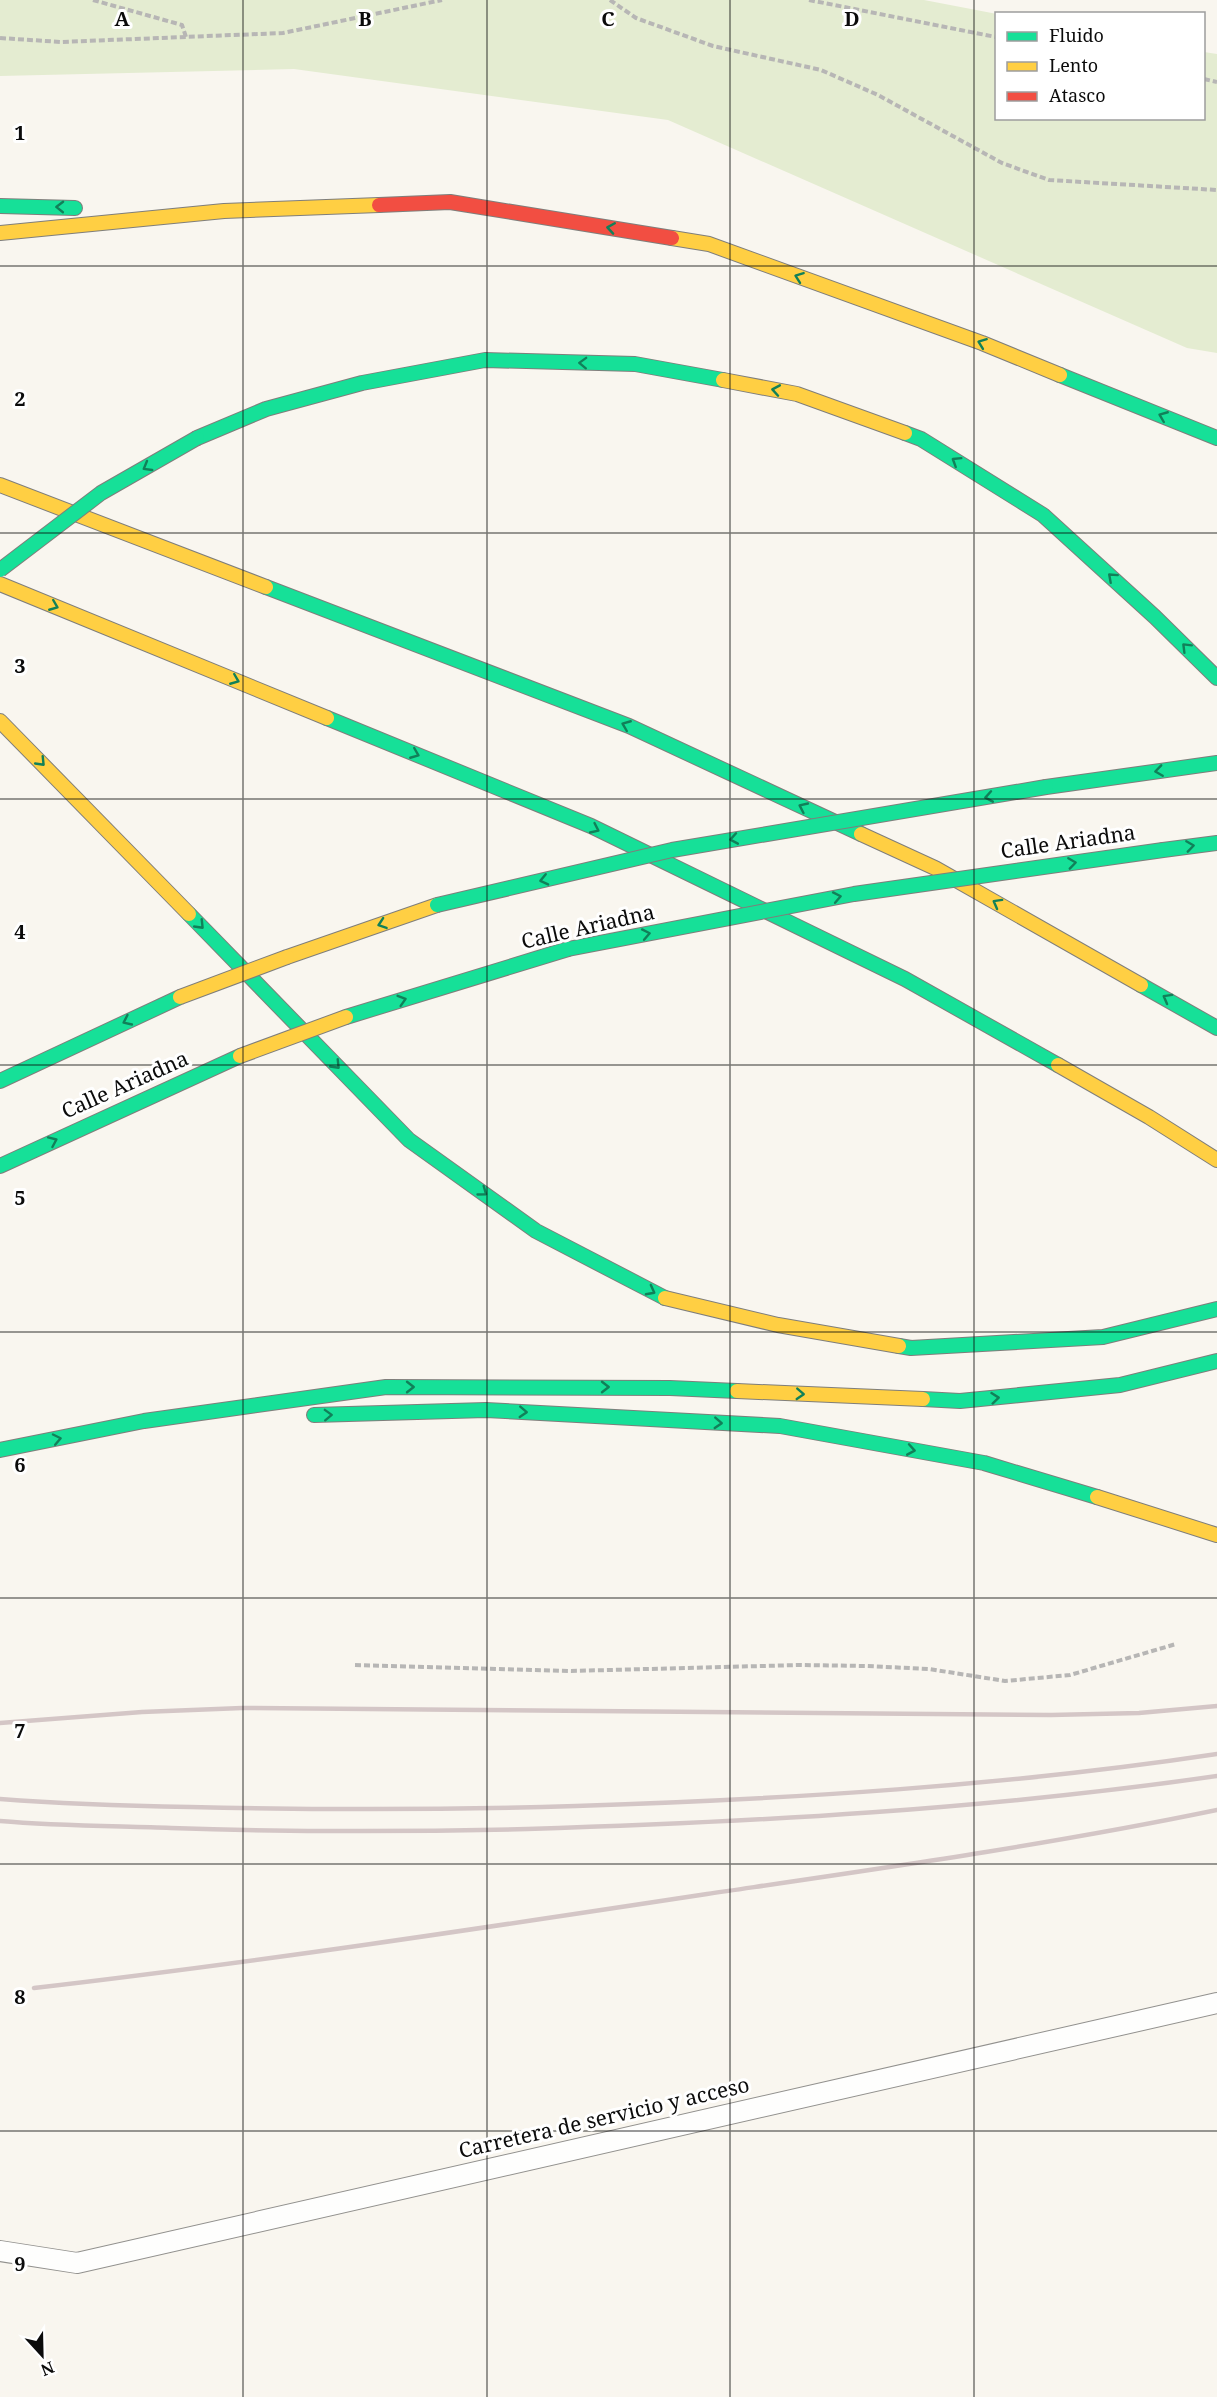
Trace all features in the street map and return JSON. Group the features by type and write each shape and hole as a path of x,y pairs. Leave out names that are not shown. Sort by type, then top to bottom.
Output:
{"highway":[{"path":"0,233 224,211 450,202 709,244 982,343 1217,438"},
{"path":"0,206 224,211"},
{"path":"0,570 101,493 197,438 266,409 352,385 485,360 635,364 797,394 921,440 1043,515 1155,617 1217,678"},
{"path":"0,485 629,726 935,868 1217,1028"},
{"path":"0,584 591,826 905,979 1149,1117 1217,1160"},
{"path":"0,721 409,1140 536,1231 662,1297 778,1325 911,1348 1103,1337 1217,1309"},
{"path":"0,1081 180,997 437,905 672,850 1046,787 1217,763"},
{"name":"Calle Ariadna","path":"0,1166 240,1056 346,1017 568,949 854,894 1217,843"},
{"path":"0,1450 144,1421 386,1387 670,1388 960,1401 1120,1385 1217,1361"},
{"path":"297,1416 486,1410 780,1426 984,1463 1217,1535"},
{"path":"144,1421 274,1417"}],"lane":[{"name":"Carretera de servicio y acceso","path":"0,2252 77,2263 1217,2003"}],"path":[{"path":"93,0 182,26 186,37"},
{"path":"0,39 61,42 283,33 442,0"},
{"path":"609,0 636,18 713,46 821,70 878,95 1002,163 1049,180 1217,190"},
{"path":"809,0 995,38"},
{"path":"355,1665 571,1671 800,1665 867,1666 929,1669 1005,1681 1070,1675 1176,1644"}],"green space":[{"path":"0,0 924,0 995,14 995,120 1205,120 1205,52 1217,54 1217,353 1187,348 668,120 294,69 0,76"}],"railway":[{"path":"0,1723 142,1712 242,1708 1051,1715 1139,1713 1217,1706"},
{"path":"0,1799 238,1808 576,1806 817,1795 977,1783 1217,1754"},
{"path":"0,1821 86,1826 305,1831 482,1830 614,1826 786,1818 959,1805 1217,1776"},
{"path":"34,1988 371,1944 899,1866 1154,1823 1217,1810"}],"traffic: fast":[{"path":"0,206 75,208"},
{"path":"197,438 266,409 362,383 485,360 635,364 723,380"},
{"path":"1060,375 1217,438"},
{"path":"905,433 921,439 1043,515 1155,617 1217,678"},
{"path":"0,570 101,493 197,438"},
{"path":"266,587 629,726 861,834"},
{"path":"327,718 591,826 905,979 1058,1065"},
{"path":"1046,787 1217,763"},
{"path":"437,905 672,850 1046,787"},
{"path":"1163,850 1217,843"},
{"path":"568,949 854,894 1163,850"},
{"path":"189,914 409,1140 536,1231 665,1298"},
{"path":"346,1017 568,949"},
{"path":"1141,985 1217,1028"},
{"path":"0,1081 180,997"},
{"path":"0,1166 240,1056"},
{"path":"899,1346 911,1348 1103,1337 1217,1309"},
{"path":"923,1399 960,1401 1120,1385 1217,1361"},
{"path":"0,1450 144,1421 386,1387 670,1388 737,1391"},
{"path":"314,1415 486,1410 780,1426 984,1463 1097,1497"}],"traffic: slow":[{"path":"0,233 224,211 379,205"},
{"path":"672,238 709,244 982,343 1060,375"},
{"path":"723,380 797,394 905,433"},
{"path":"0,485 266,587"},
{"path":"0,584 327,718"},
{"path":"0,721 189,914"},
{"path":"861,834 935,868 1141,985"},
{"path":"287,957 437,905"},
{"path":"180,997 287,957"},
{"path":"240,1056 346,1017"},
{"path":"1058,1065 1149,1117 1217,1160"},
{"path":"665,1298 778,1325 899,1346"},
{"path":"737,1391 923,1399"},
{"path":"1097,1497 1217,1535"}],"traffic: jam":[{"path":"379,205 450,202 672,238"}]}
